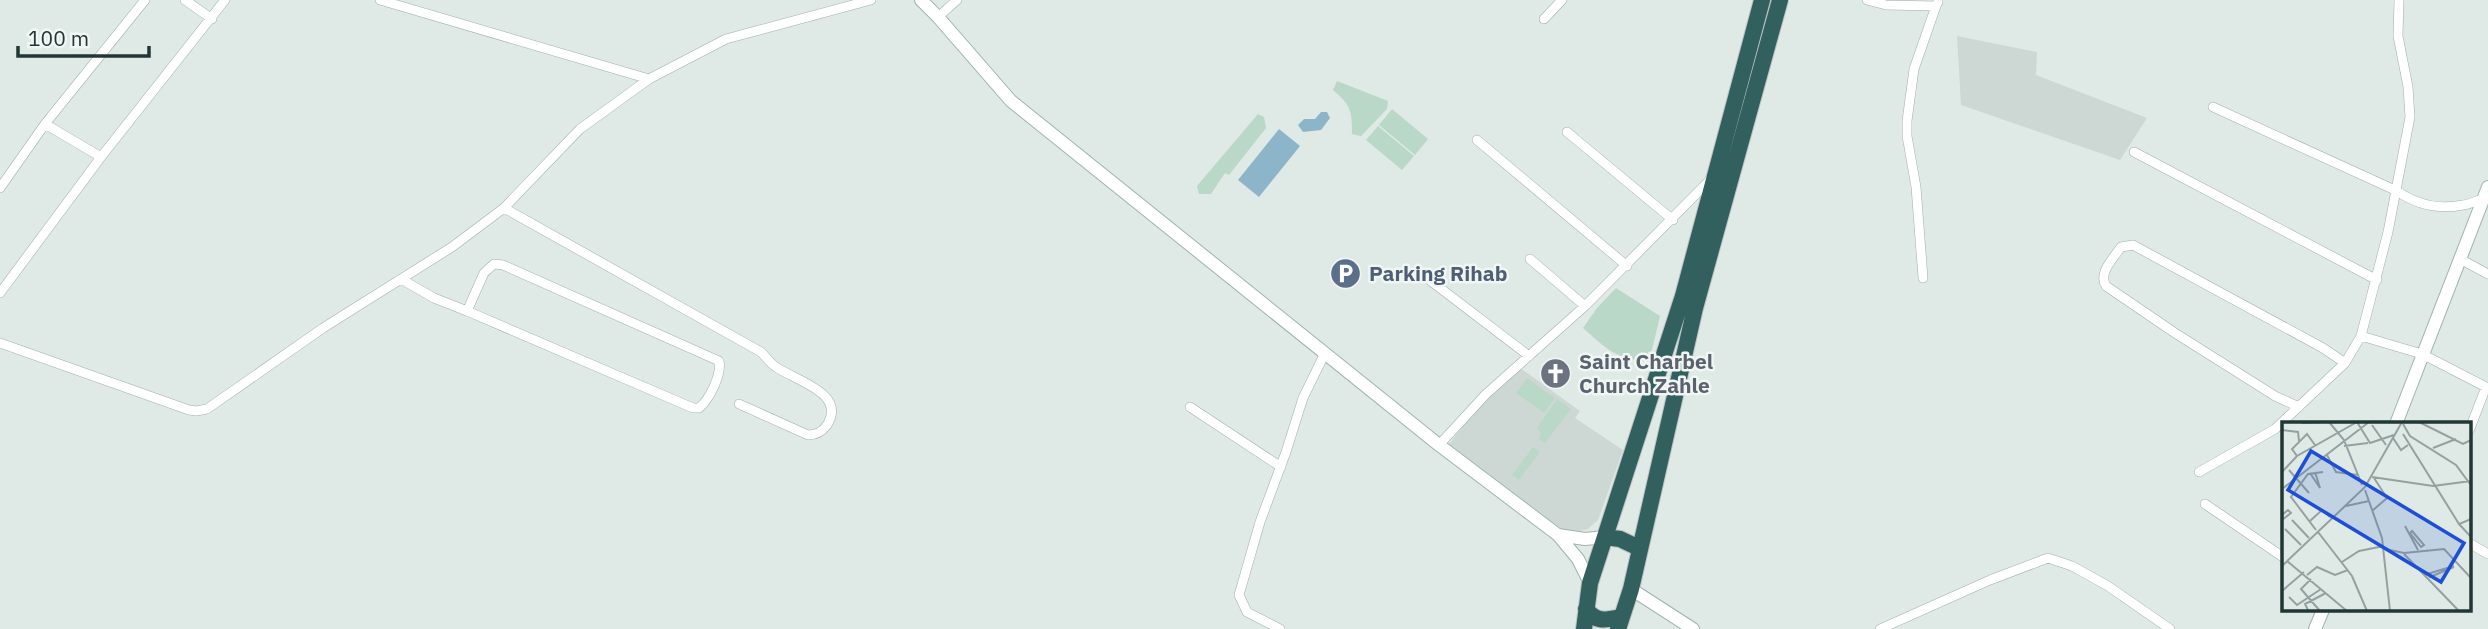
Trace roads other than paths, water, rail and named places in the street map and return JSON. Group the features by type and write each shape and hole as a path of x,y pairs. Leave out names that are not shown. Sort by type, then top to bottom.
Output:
{"highway":[{"path":"1584,629 1590,583 1683,296 1762,0"},
{"path":"1586,610 1599,620 1620,623 1631,589 1695,308 1780,0"},
{"path":"1605,537 1620,539 1639,548"}],"street":[{"path":"0,188 45,124 145,0"},
{"path":"185,0 212,19"},
{"path":"0,293 101,157 225,0"},
{"path":"380,0 649,79"},
{"path":"0,343 129,391 188,410 201,411 323,328 452,247 504,208 580,129 649,79 726,39 871,0"},
{"path":"921,0 1011,102 1439,445 1558,535 1578,559 1590,583"},
{"path":"938,17 957,0"},
{"path":"1544,19 1562,0"},
{"path":"1867,0 1886,5 1937,3 1914,69 1907,121 1916,187 1923,278"},
{"path":"2283,422 2345,363 2361,336 2377,280 2410,117 2408,87 2398,36 2399,0"},
{"path":"2213,107 2426,206 2464,205 2487,194"},
{"path":"45,124 101,157"},
{"path":"1567,132 1673,220"},
{"path":"1477,140 1627,265"},
{"path":"2134,152 2377,280"},
{"path":"1439,445 1486,394 1586,306 1716,174"},
{"path":"2397,422 2487,194"},
{"path":"504,208 761,352 776,367 827,397 832,405 831,416 824,429 815,435 808,435 739,404"},
{"path":"2299,408 2275,396 2175,333 2106,286 2103,275 2121,247 2133,245 2323,348 2345,363"},
{"path":"1530,259 1586,306"},
{"path":"2460,259 2488,274"},
{"path":"401,279 434,298 693,408 699,408 705,402 720,370 719,361 503,265 494,264 484,273 467,311"},
{"path":"1423,275 1529,356"},
{"path":"2361,336 2422,354 2487,388 2470,429"},
{"path":"1280,629 1247,612 1239,596 1260,522 1303,398 1325,353"},
{"path":"1190,407 1281,467"},
{"path":"2199,472 2282,423"},
{"path":"2205,504 2282,556"},
{"path":"1558,535 1585,539 1605,537"},
{"path":"2470,544 2488,554"},
{"path":"1880,629 1990,580 2048,558 2072,566 2108,586 2170,629"},
{"path":"1631,589 1693,629"},
{"path":"2315,629 2322,612"}],"water":[{"path":"1321,112 1327,112 1330,118 1321,130 1303,132 1298,125 1304,119 1315,119"},
{"path":"1279,129 1300,146 1259,197 1238,180"}],"place":[{"name":"Parking Rihab","path":"1346,273"},
{"name":"Saint Charbel Church Zahle","path":"1556,373"}]}
